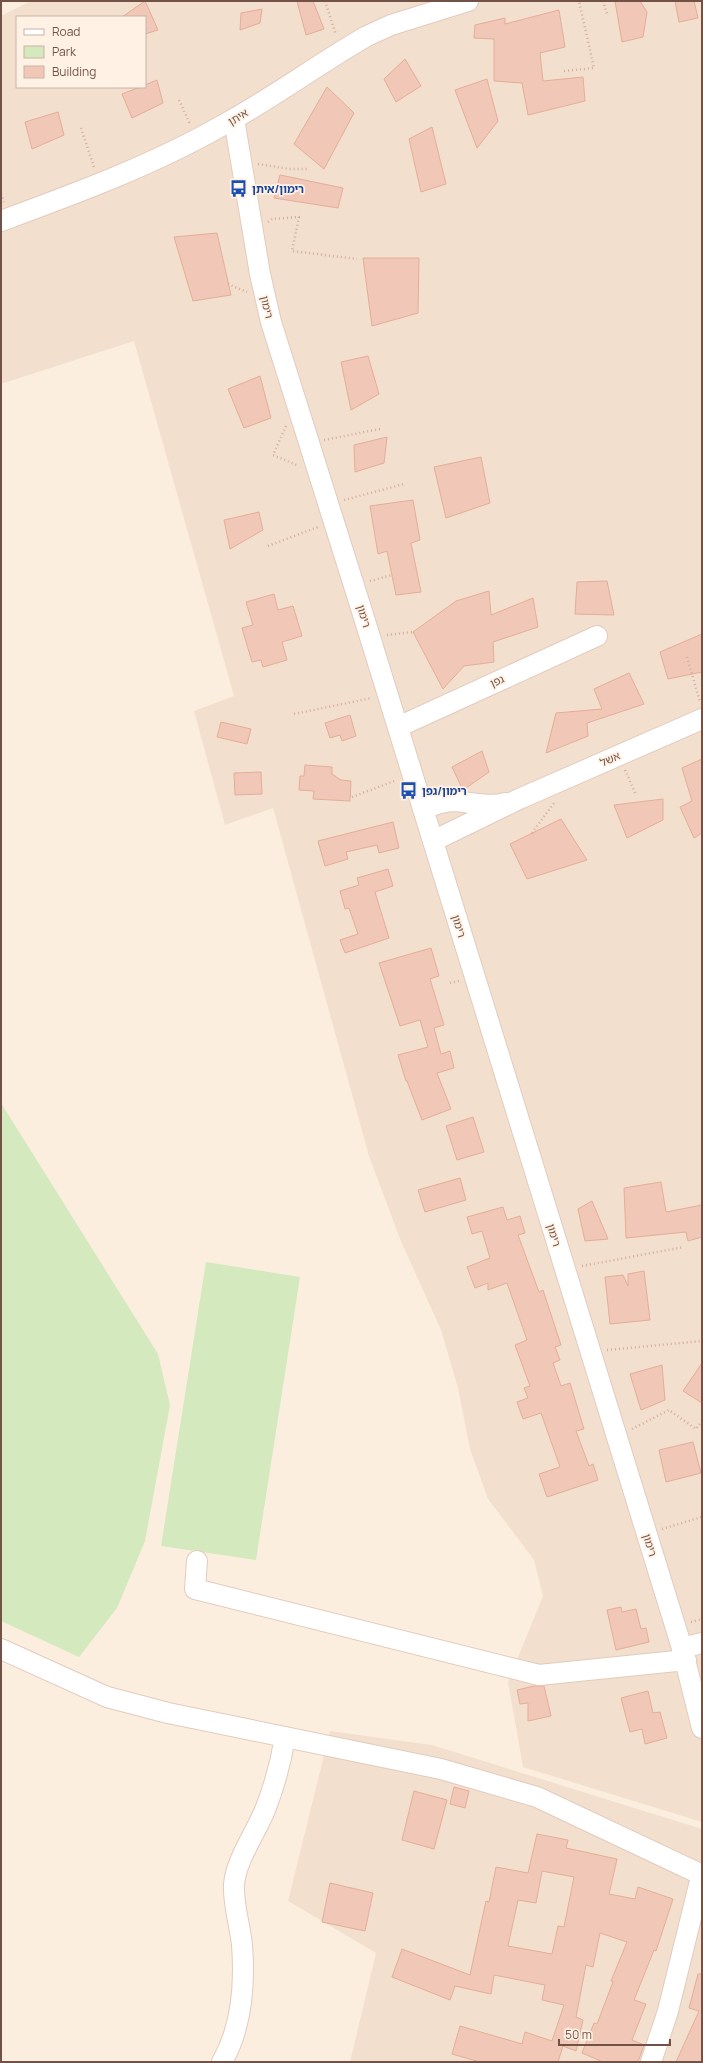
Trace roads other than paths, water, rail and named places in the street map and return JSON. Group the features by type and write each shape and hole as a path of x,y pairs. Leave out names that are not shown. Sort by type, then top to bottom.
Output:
{"street":[{"name":"איתן","path":"1,221 100,183 196,139 234,119 367,36 391,25 468,1"},
{"name":"רימון","path":"234,119 260,274 271,322 388,694 684,1654 702,1728"},
{"name":"גפן","path":"398,727 597,636"},
{"name":"אשל","path":"433,841 519,799 702,719"},
{"name":"אשל","path":"423,809 439,802 452,801 502,804 519,799"},
{"path":"197,1561 195,1589 539,1675 684,1654 702,1644"},
{"path":"1,1649 107,1697 168,1713 441,1769 537,1796 701,1874 668,2011 651,2062"},
{"path":"222,2062 231,2046 241,2006 242,1945 233,1886 235,1871 265,1809 281,1759 285,1737"}],"place":[{"name":"רימון/איתן","path":"239,189"},
{"name":"רימון/גפן","path":"409,791"}]}
